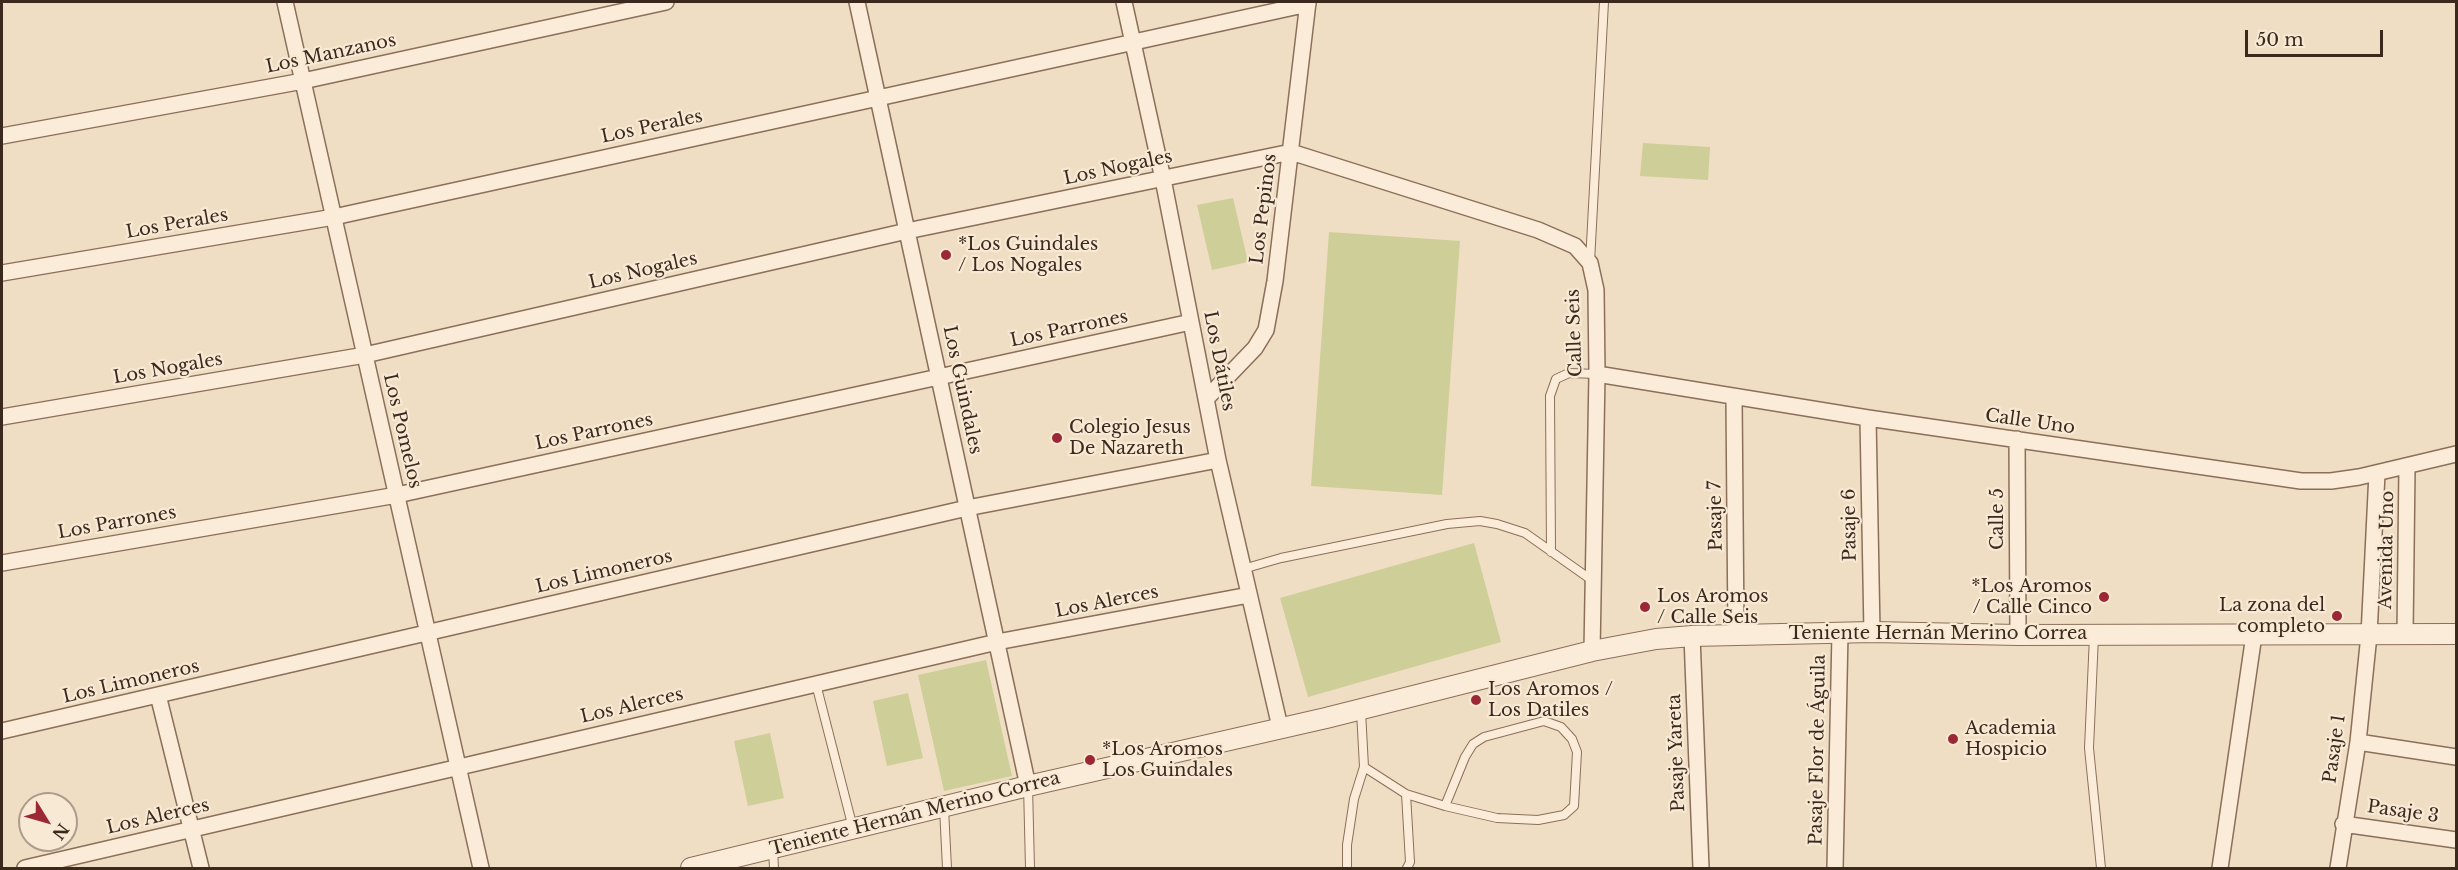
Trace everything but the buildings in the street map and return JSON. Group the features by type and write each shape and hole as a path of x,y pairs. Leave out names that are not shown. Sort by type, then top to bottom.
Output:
{"street":[{"name":"Los Pomelos","path":"285,2 481,868"},
{"name":"Los Manzanos","path":"2,136 303,81 666,2"},
{"name":"Los Guindales","path":"857,2 1028,786"},
{"name":"Los Dátiles","path":"1124,2 1164,178 1218,460 1280,727"},
{"name":"Los Perales","path":"2,273 334,217 1308,3"},
{"name":"Los Pepinos","path":"1206,399 1254,348 1266,330 1291,152 1308,3"},
{"name":"Calle Seis","path":"1291,152 1538,230 1575,246 1590,264 1596,290 1597,374 1592,651"},
{"name":"Los Nogales","path":"2,417 365,355 907,231 1291,152"},
{"name":"Los Parrones","path":"2,563 397,495 1191,322"},
{"name":"Calle Uno","path":"1597,374 1868,418 2301,481 2331,481 2378,473 2457,454"},
{"name":"Pasaje 7","path":"1734,397 1736,634"},
{"name":"Pasaje 6","path":"1868,418 1872,632"},
{"name":"Calle 5","path":"2017,439 2018,635"},
{"name":"Los Limoneros","path":"2,731 967,508 1218,460"},
{"name":"Avenida Uno","path":"2405,634 2407,467"},
{"name":"Avenida Uno","path":"2369,635 2378,473"},
{"name":"Los Alerces","path":"25,868 997,642 1250,595"},
{"name":"Teniente Hernán Merino Correa","path":"691,868 774,859 853,830 1028,786 1361,709 1592,651 1692,636 1872,632 2018,635 2457,634"},
{"name":"Pasaje Flor de Águila","path":"1835,868 1840,633"},
{"path":"2220,868 2254,634"},
{"name":"Pasaje 1","path":"2338,868 2343,824 2358,742 2369,635"},
{"name":"Pasaje Yareta","path":"1692,636 1701,868"},
{"path":"158,695 201,868"},
{"path":"2358,742 2457,757"},
{"name":"Pasaje 3","path":"2343,824 2457,840"}],"lane":[{"path":"1590,264 1604,2"},
{"path":"1551,552 1550,396 1556,379 1569,373 1597,374"},
{"path":"1243,569 1281,558 1463,522 1480,521 1512,528 1538,541 1593,581"},
{"path":"2094,635 2089,748 2101,868"},
{"path":"816,684 853,830"},
{"path":"1347,868 1347,844 1354,799 1364,767 1361,709"},
{"path":"1364,767 1406,794 1445,806 1497,818 1538,820 1564,815 1574,806 1577,752 1572,739 1561,727 1544,721 1484,737 1473,744 1445,806"},
{"path":"1028,786 1030,868"},
{"path":"1406,794 1410,862 1407,868"},
{"path":"944,807 947,868"}],"green space":[{"path":"1643,143 1710,147 1708,180 1640,176"},
{"path":"1233,198 1248,262 1212,270 1197,205"},
{"path":"1329,232 1460,241 1442,495 1311,486"},
{"path":"1474,543 1501,642 1308,697 1280,598"},
{"path":"986,660 1012,776 944,791 918,675"},
{"path":"908,693 923,758 887,766 873,701"},
{"path":"770,733 784,798 748,806 734,741"}],"place":[{"name":"*Los Guindales / Los Nogales","path":"946,255"},
{"name":"Colegio Jesus De Nazareth","path":"1057,438"},
{"name":"*Los Aromos / Calle Cinco","path":"2104,597"},
{"name":"Los Aromos / Calle Seis","path":"1645,607"},
{"name":"La zona del completo","path":"2337,616"},
{"name":"Los Aromos / Los Datiles","path":"1476,700"},
{"name":"Academia Hospicio","path":"1953,739"},
{"name":"*Los Aromos Los Guindales","path":"1090,760"}]}
